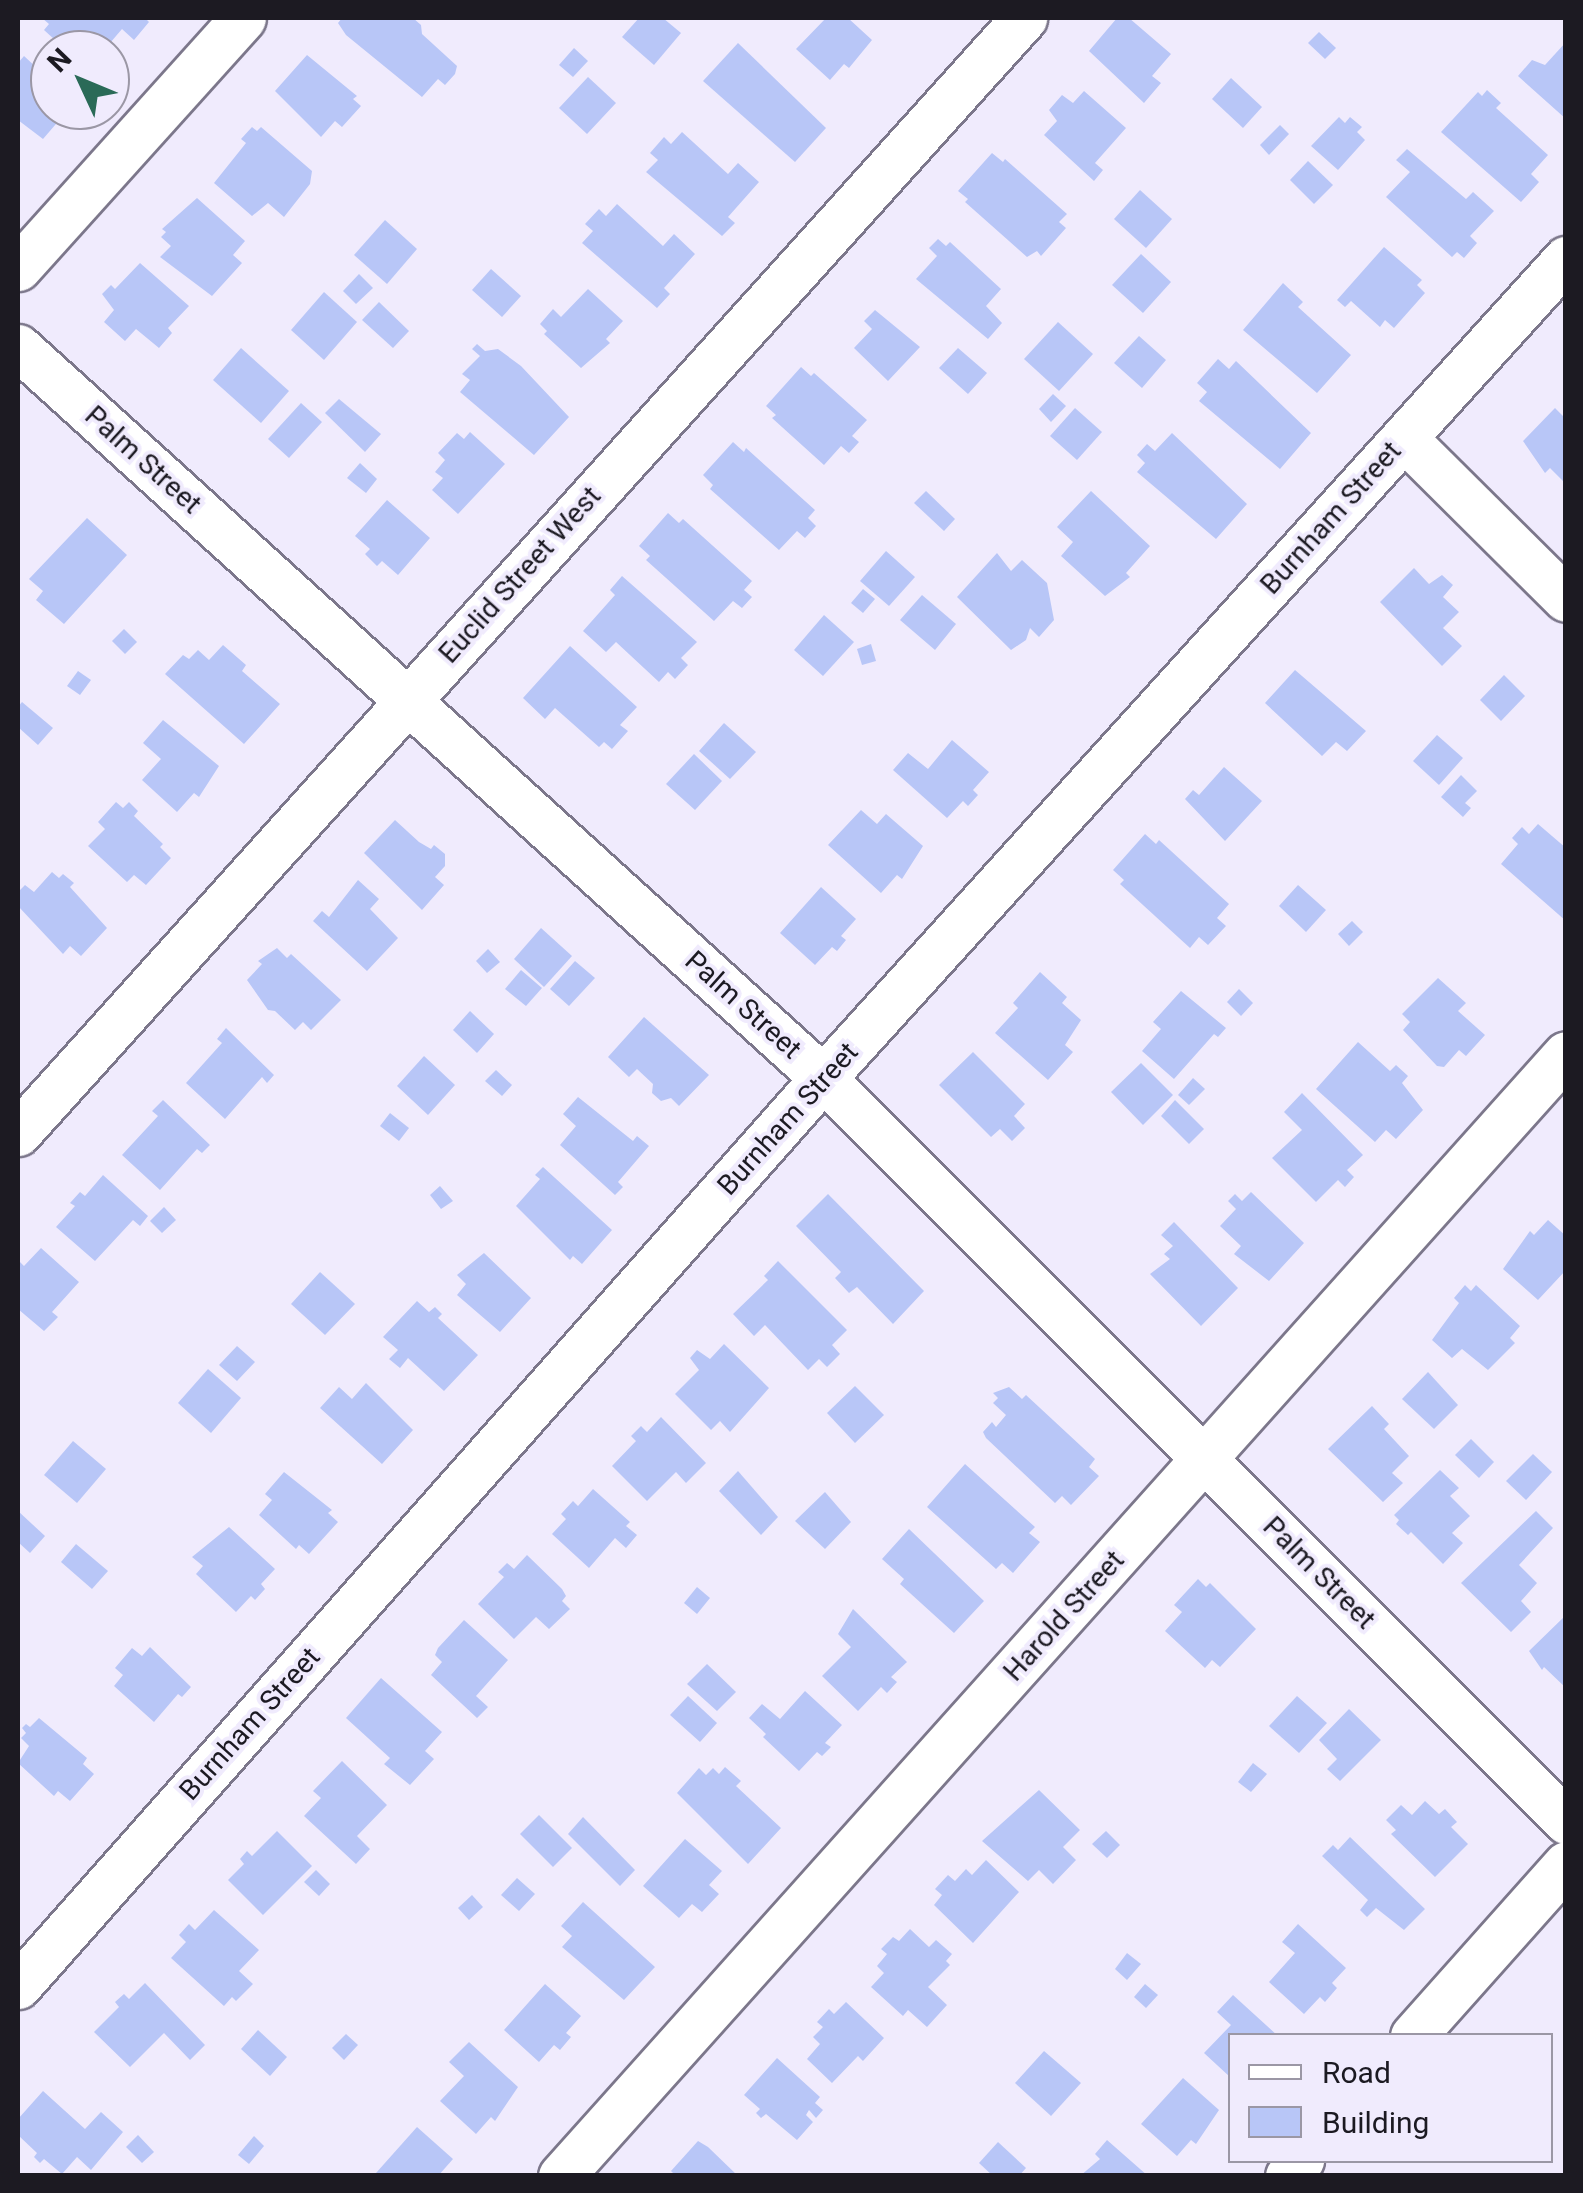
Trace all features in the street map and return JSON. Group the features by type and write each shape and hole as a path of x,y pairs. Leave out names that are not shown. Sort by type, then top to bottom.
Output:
{"street":[{"path":"18,268 243,18"},
{"name":"Euclid Street West","path":"18,1133 1024,18"},
{"name":"Burnham Street","path":"18,1986 823,1078 1566,259"},
{"name":"Palm Street","path":"18,347 823,1078 1566,1820"},
{"path":"1404,438 1566,599"},
{"name":"Harold Street","path":"561,2176 1566,1054"},
{"path":"1415,2033 1566,1864"}],"building":[{"path":"42,18 145,18 149,22 134,40 130,30 44,30 49,24"},
{"path":"342,18 413,18 421,25 422,34 457,66 455,74 445,85 438,79 422,97 346,35 338,23"},
{"path":"639,18 663,18 681,33 654,65 622,37"},
{"path":"826,18 848,18 872,40 849,68 844,64 830,80 796,49"},
{"path":"1117,18 1129,18 1171,54 1152,76 1161,83 1144,103 1089,51"},
{"path":"1319,32 1336,48 1325,59 1308,43"},
{"path":"1566,42 1566,119 1518,76 1532,60 1545,65"},
{"path":"738,43 826,128 795,162 703,81"},
{"path":"574,48 588,61 573,77 559,65"},
{"path":"307,55 357,96 353,99 361,106 342,127 335,121 321,137 275,91"},
{"path":"24,56 30,62 30,129 18,120 18,63"},
{"path":"588,77 616,103 587,134 559,108"},
{"path":"1231,78 1262,107 1243,128 1212,99"},
{"path":"1487,90 1501,103 1496,108 1548,155 1531,174 1539,182 1521,202 1441,132 1478,92 1482,96"},
{"path":"1084,91 1126,128 1095,163 1103,170 1094,181 1044,135 1057,121 1049,110 1062,95 1073,103"},
{"path":"1339,117 1345,123 1350,117 1362,127 1357,132 1365,140 1338,170 1311,146"},
{"path":"1280,125 1289,134 1269,155 1260,145"},
{"path":"252,127 257,131 261,127 312,171 310,184 284,217 268,203 252,216 214,183 246,143 241,139"},
{"path":"31,130 51,130 43,139"},
{"path":"682,132 728,174 738,163 759,182 728,217 735,223 722,236 646,172 658,160 650,153 664,137 671,144"},
{"path":"1407,149 1466,199 1473,192 1494,211 1470,236 1477,243 1464,258 1457,252 1452,257 1386,197 1410,172 1396,160"},
{"path":"992,153 1003,162 1005,159 1067,214 1059,222 1066,228 1041,256 1037,251 1027,257 965,202 968,199 958,191"},
{"path":"1308,161 1333,185 1314,204 1290,180"},
{"path":"1140,190 1172,219 1146,248 1114,219"},
{"path":"197,198 245,241 233,255 242,263 212,296 160,257 171,246 161,237 166,232 162,229"},
{"path":"617,204 663,246 674,234 695,254 664,288 670,294 657,308 582,243 593,231 585,224 599,209 606,216"},
{"path":"385,220 417,249 387,284 354,255"},
{"path":"938,239 946,246 950,242 1001,289 986,306 1002,323 988,339 916,279 937,256 929,248"},
{"path":"1384,247 1422,280 1417,285 1425,293 1394,328 1385,320 1380,327 1351,301 1345,307 1337,300"},
{"path":"1141,254 1171,282 1143,313 1112,285"},
{"path":"140,263 189,306 168,328 172,333 159,348 136,329 125,341 104,322 114,310 102,294 111,285 115,289"},
{"path":"491,269 521,296 502,317 472,290"},
{"path":"359,274 373,288 356,304 343,291"},
{"path":"1283,283 1303,302 1298,307 1351,355 1317,393 1243,330"},
{"path":"588,289 623,321 606,339 610,343 581,368 544,334 547,331 540,324 553,309 561,317"},
{"path":"324,292 357,322 324,360 291,330"},
{"path":"379,302 409,331 393,348 362,320"},
{"path":"875,310 920,347 888,381 854,348 872,329 864,321"},
{"path":"1058,322 1093,354 1059,391 1024,359"},
{"path":"1139,336 1166,360 1142,388 1114,363"},
{"path":"477,344 485,351 498,349 521,366 569,417 534,455 460,392 470,380 462,374 480,356 472,349"},
{"path":"241,348 289,391 261,423 213,380"},
{"path":"958,348 987,373 968,394 939,368"},
{"path":"1218,359 1229,369 1236,361 1311,433 1280,469 1199,401 1207,392 1197,383"},
{"path":"801,367 811,376 814,373 867,420 852,436 859,442 849,453 841,446 824,465 772,418 776,415 766,406"},
{"path":"1053,394 1066,406 1051,422 1039,409"},
{"path":"339,399 381,434 365,452 325,413"},
{"path":"301,403 322,422 289,458 268,439"},
{"path":"1075,408 1102,432 1077,460 1050,436"},
{"path":"1555,408 1566,419 1564,482 1550,468 1545,473 1523,441"},
{"path":"470,432 505,464 458,514 432,490 443,478 435,472 445,460 438,453 457,433 464,439"},
{"path":"1172,433 1247,504 1216,539 1137,472 1145,463 1137,455 1147,444 1155,451"},
{"path":"733,442 744,452 746,448 815,510 808,518 816,526 805,538 797,531 779,550 710,489 713,485 703,475"},
{"path":"360,463 377,479 366,493 347,478"},
{"path":"926,491 955,519 944,531 914,503"},
{"path":"1091,491 1150,546 1126,573 1130,577 1105,596 1061,556 1073,542 1057,527"},
{"path":"387,500 430,538 398,575 382,561 377,566 365,554 370,549 355,536"},
{"path":"668,513 679,523 683,519 752,581 744,590 752,597 742,608 733,601 714,621 646,560 650,556 639,546"},
{"path":"87,518 127,555 64,624 36,600 43,591 29,579"},
{"path":"886,551 915,577 889,606 860,581"},
{"path":"997,553 1011,571 1022,560 1047,583 1054,620 1039,637 1030,628 1026,640 1011,650 957,597"},
{"path":"1414,568 1429,584 1442,575 1453,585 1443,597 1459,612 1443,628 1462,646 1442,666 1380,602"},
{"path":"622,576 697,642 681,658 688,665 675,679 668,672 659,682 616,642 606,652 583,631 615,595 610,590"},
{"path":"863,589 875,599 863,613 851,603"},
{"path":"922,595 956,624 935,650 900,620"},
{"path":"824,615 854,642 823,676 794,650"},
{"path":"124,629 137,642 125,654 112,641"},
{"path":"871,644 876,661 862,665 857,649"},
{"path":"223,645 246,665 242,671 280,704 244,744 165,674 183,655 189,659 198,650 209,660"},
{"path":"570,646 637,707 620,725 628,731 612,749 604,742 599,747 555,708 545,719 523,698"},
{"path":"1295,670 1366,731 1347,751 1336,742 1322,756 1265,703"},
{"path":"78,671 91,680 80,695 67,686"},
{"path":"1504,675 1525,696 1501,721 1480,700"},
{"path":"22,702 53,728 38,745 18,727 18,707"},
{"path":"163,720 219,766 199,797 194,793 177,812 142,780 161,759 143,743"},
{"path":"724,723 756,752 730,779 699,751"},
{"path":"1437,735 1463,758 1439,785 1413,761"},
{"path":"952,740 989,772 973,790 978,795 968,806 963,801 947,818 893,770 908,753 928,769"},
{"path":"694,754 722,781 695,810 666,784"},
{"path":"1224,767 1262,801 1225,841 1185,799 1193,790 1199,795"},
{"path":"1461,775 1477,791 1465,803 1471,808 1463,817 1441,797"},
{"path":"116,802 123,808 129,802 138,811 134,816 163,844 160,847 171,858 146,885 134,875 127,882 88,846 105,829 98,822"},
{"path":"861,810 877,824 886,814 923,846 902,879 897,875 881,893 828,845"},
{"path":"395,820 419,842 431,849 434,845 445,854 445,866 435,877 444,885 422,910 364,853"},
{"path":"1538,824 1566,848 1566,921 1501,864 1518,844 1512,838 1522,827 1529,834"},
{"path":"1145,834 1156,844 1159,840 1229,904 1217,918 1226,926 1208,945 1199,937 1190,948 1120,884 1124,880 1113,870"},
{"path":"52,872 59,878 63,874 74,883 70,887 107,928 81,956 70,946 63,954 18,906 18,892 25,885 34,892"},
{"path":"358,880 379,899 370,909 398,938 367,971 313,921 322,911 329,917"},
{"path":"1298,885 1326,910 1306,932 1279,906"},
{"path":"821,887 856,919 841,936 846,940 837,951 832,947 815,965 780,933"},
{"path":"1352,921 1363,932 1349,946 1338,934"},
{"path":"541,928 572,956 544,987 514,959"},
{"path":"277,948 287,958 291,954 341,1000 311,1030 303,1022 295,1030 275,1011 268,1010 247,980 262,964 258,961"},
{"path":"488,949 500,962 487,973 476,961"},
{"path":"575,961 595,978 569,1006 550,989"},
{"path":"521,970 542,988 526,1006 505,989"},
{"path":"1040,972 1067,997 1062,1003 1081,1020 1065,1045 1073,1052 1048,1080 995,1033 1018,1008 1013,1003"},
{"path":"1438,978 1466,1003 1458,1011 1485,1035 1466,1056 1459,1050 1444,1067 1437,1066 1403,1030 1410,1022 1402,1014"},
{"path":"1239,989 1253,1003 1241,1016 1227,1002"},
{"path":"1181,991 1226,1028 1218,1037 1214,1034 1174,1079 1142,1051 1161,1029 1153,1022"},
{"path":"470,1011 494,1034 477,1053 453,1030"},
{"path":"644,1017 709,1075 679,1106 671,1098 661,1101 652,1093 653,1084 637,1069 629,1077 608,1057"},
{"path":"226,1028 274,1075 267,1083 262,1077 225,1119 186,1083 222,1043 217,1039"},
{"path":"1358,1042 1390,1071 1396,1065 1408,1076 1402,1083 1423,1110 1396,1139 1386,1130 1375,1142 1316,1089"},
{"path":"973,1052 1025,1104 1014,1116 1025,1128 1012,1141 1000,1129 991,1137 939,1085"},
{"path":"424,1056 455,1085 428,1115 397,1086"},
{"path":"1141,1063 1173,1095 1143,1125 1111,1092"},
{"path":"496,1070 512,1085 502,1096 485,1081"},
{"path":"1193,1078 1205,1089 1189,1105 1178,1095"},
{"path":"1302,1093 1363,1155 1347,1170 1354,1177 1345,1187 1338,1180 1316,1202 1272,1158 1302,1130 1284,1112"},
{"path":"578,1097 633,1141 637,1136 649,1146 618,1182 623,1187 615,1195 560,1145 576,1126 563,1114"},
{"path":"163,1100 210,1145 202,1153 197,1149 160,1190 122,1155 158,1116 152,1111"},
{"path":"1175,1100 1204,1129 1189,1144 1161,1116"},
{"path":"390,1113 409,1128 399,1141 380,1126"},
{"path":"543,1167 612,1230 582,1264 573,1256 570,1260 516,1206 540,1179 535,1175"},
{"path":"103,1175 148,1216 140,1226 133,1220 95,1261 56,1227 75,1206 70,1203 80,1192 85,1196"},
{"path":"440,1186 453,1201 441,1209 430,1195"},
{"path":"1251,1192 1304,1243 1269,1281 1234,1254 1241,1246 1220,1226 1236,1209 1228,1201 1235,1194 1242,1201"},
{"path":"828,1194 924,1291 893,1324 857,1287 849,1293 835,1278 841,1272 796,1226"},
{"path":"164,1207 176,1220 162,1233 150,1221"},
{"path":"1548,1220 1566,1236 1566,1270 1538,1300 1503,1269 1530,1231 1534,1235"},
{"path":"1174,1222 1238,1288 1201,1326 1150,1274 1170,1259 1164,1254 1173,1246 1161,1235"},
{"path":"41,1248 79,1282 52,1312 58,1317 44,1331 18,1309 18,1260 24,1266"},
{"path":"484,1253 531,1298 500,1332 457,1295 466,1284 457,1275"},
{"path":"778,1261 847,1330 832,1345 840,1354 827,1367 819,1359 808,1370 765,1325 754,1336 733,1314 768,1280 764,1276"},
{"path":"320,1272 355,1304 325,1335 291,1304"},
{"path":"1465,1285 1471,1291 1476,1285 1520,1326 1510,1338 1515,1343 1488,1370 1462,1349 1452,1358 1432,1340 1459,1303 1454,1298"},
{"path":"417,1301 429,1312 435,1307 442,1314 438,1318 478,1355 444,1391 408,1358 400,1368 389,1359 398,1350 383,1337"},
{"path":"724,1344 769,1388 730,1432 720,1421 711,1430 675,1394 699,1370 690,1358 697,1350 710,1359"},
{"path":"237,1346 255,1362 237,1381 219,1365"},
{"path":"208,1369 241,1398 211,1433 178,1403"},
{"path":"1428,1372 1458,1405 1434,1429 1402,1399"},
{"path":"366,1383 413,1430 382,1464 320,1408 339,1387 352,1399"},
{"path":"855,1386 884,1415 855,1443 827,1413"},
{"path":"1009,1387 1022,1399 1026,1395 1095,1459 1089,1467 1099,1476 1071,1505 1062,1496 1055,1503 986,1438 983,1432 992,1422 996,1427 1006,1415 993,1403 998,1398 993,1393"},
{"path":"1372,1406 1389,1424 1384,1429 1409,1456 1392,1473 1403,1483 1383,1502 1328,1449"},
{"path":"661,1417 706,1463 686,1483 676,1472 647,1501 612,1466 636,1441 631,1436 641,1426 647,1432"},
{"path":"1471,1439 1494,1462 1479,1478 1455,1455"},
{"path":"73,1441 106,1469 77,1503 44,1475"},
{"path":"1533,1454 1552,1472 1526,1500 1506,1481"},
{"path":"965,1464 1035,1527 1029,1533 1040,1542 1013,1573 1002,1563 996,1569 927,1507"},
{"path":"1440,1470 1459,1488 1450,1496 1470,1516 1452,1533 1463,1543 1443,1564 1411,1532 1408,1535 1396,1524 1399,1520 1394,1515"},
{"path":"738,1471 778,1517 761,1535 719,1491"},
{"path":"284,1472 332,1510 328,1513 338,1522 309,1554 299,1545 296,1549 259,1515 272,1500 265,1494"},
{"path":"593,1489 630,1522 626,1526 637,1535 626,1548 615,1538 589,1568 552,1534 566,1519 561,1514 573,1501 578,1506"},
{"path":"825,1492 851,1522 825,1549 795,1521"},
{"path":"18,1511 45,1536 30,1553 18,1542"},
{"path":"1536,1511 1553,1528 1519,1565 1537,1583 1521,1601 1531,1612 1511,1632 1461,1583"},
{"path":"229,1527 275,1569 261,1584 265,1589 255,1600 251,1596 236,1612 196,1574 203,1566 192,1557"},
{"path":"909,1529 984,1601 954,1633 900,1584 904,1579 882,1559"},
{"path":"76,1544 108,1571 92,1589 61,1562"},
{"path":"527,1555 562,1589 566,1596 562,1601 570,1609 549,1629 536,1617 514,1639 478,1604 504,1577 498,1572 507,1563 514,1569"},
{"path":"1198,1579 1206,1587 1210,1583 1256,1629 1220,1667 1212,1660 1205,1668 1165,1631 1182,1612 1174,1605"},
{"path":"697,1587 710,1598 697,1614 684,1603"},
{"path":"853,1609 907,1662 891,1677 897,1682 887,1693 881,1687 858,1711 822,1676 851,1647 838,1634"},
{"path":"1566,1615 1566,1688 1544,1667 1542,1670 1529,1651"},
{"path":"464,1620 508,1660 476,1696 488,1707 477,1718 431,1675 442,1662 435,1655 438,1648"},
{"path":"150,1647 191,1687 182,1697 178,1694 154,1722 114,1686 123,1675 115,1668 132,1648 142,1656"},
{"path":"707,1664 736,1692 717,1711 687,1684"},
{"path":"381,1678 442,1732 425,1751 434,1759 410,1785 384,1764 390,1758 346,1718"},
{"path":"805,1691 842,1725 825,1743 831,1747 822,1756 817,1752 799,1771 749,1718 762,1704 780,1719"},
{"path":"688,1696 717,1723 700,1742 670,1715"},
{"path":"1297,1696 1327,1723 1299,1753 1269,1726"},
{"path":"1349,1709 1381,1740 1340,1781 1327,1769 1337,1759 1319,1740"},
{"path":"39,1718 87,1758 83,1764 94,1774 70,1801 58,1791 54,1796 18,1763 29,1746 21,1738 26,1733 22,1728 26,1724 30,1727"},
{"path":"342,1761 387,1805 357,1836 370,1849 356,1864 304,1816 321,1798 313,1791"},
{"path":"1253,1763 1267,1774 1251,1792 1238,1782"},
{"path":"725,1767 741,1781 736,1786 781,1828 748,1864 677,1793 699,1768 706,1775 713,1768 719,1774"},
{"path":"1039,1790 1080,1830 1063,1847 1076,1860 1053,1884 1039,1870 1028,1881 982,1841"},
{"path":"1425,1801 1439,1814 1445,1809 1457,1822 1451,1827 1468,1844 1435,1877 1391,1834 1396,1830 1386,1820 1401,1805 1412,1815"},
{"path":"539,1815 572,1848 553,1867 520,1834"},
{"path":"583,1817 635,1870 620,1886 568,1834"},
{"path":"277,1831 312,1866 263,1915 228,1880 244,1864 240,1859 247,1851 252,1856"},
{"path":"1106,1831 1120,1845 1107,1858 1092,1844"},
{"path":"1350,1837 1425,1909 1404,1930 1376,1908 1367,1917 1360,1910 1368,1900 1322,1856 1333,1845 1338,1850"},
{"path":"685,1839 722,1871 709,1885 719,1894 702,1912 692,1904 679,1918 643,1886"},
{"path":"986,1860 1019,1892 973,1943 934,1905 942,1895 935,1889 948,1875 955,1881 966,1869 972,1875"},
{"path":"316,1870 330,1884 319,1896 304,1882"},
{"path":"517,1878 535,1894 519,1911 501,1895"},
{"path":"472,1895 483,1907 469,1920 458,1908"},
{"path":"583,1902 655,1967 624,2000 562,1947 572,1936 561,1926"},
{"path":"214,1910 259,1950 239,1971 253,1984 236,2001 232,1997 224,2006 171,1958 186,1942 179,1935 189,1924 195,1930"},
{"path":"1298,1924 1346,1968 1332,1983 1337,1988 1325,2002 1320,1997 1304,2014 1269,1982 1295,1953 1282,1942"},
{"path":"910,1929 929,1947 936,1940 952,1954 946,1961 950,1965 928,1987 947,2005 927,2027 908,2010 903,2016 871,1987 884,1973 877,1966 887,1954 881,1949 893,1937 899,1941"},
{"path":"1127,1953 1141,1964 1127,1980 1115,1969"},
{"path":"145,1983 205,2045 190,2060 164,2033 130,2067 94,2032 119,2007 115,2002 124,1994 129,1999"},
{"path":"545,1984 581,2016 566,2033 571,2037 560,2050 554,2045 539,2062 504,2030"},
{"path":"1145,1984 1158,1995 1146,2008 1134,1997"},
{"path":"1233,1995 1275,2033 1228,2033 1228,2075 1204,2053 1231,2025 1217,2012"},
{"path":"846,2002 884,2038 863,2061 858,2056 832,2083 807,2059 820,2044 813,2037 823,2027 817,2022 829,2009 834,2014"},
{"path":"258,2030 287,2057 270,2076 241,2049"},
{"path":"346,2034 358,2045 344,2060 332,2048"},
{"path":"469,2042 518,2087 495,2121 491,2117 476,2134 440,2101 464,2076 449,2062"},
{"path":"1044,2051 1081,2083 1051,2116 1015,2083"},
{"path":"777,2058 820,2097 815,2103 823,2110 816,2118 809,2110 806,2115 813,2122 797,2140 766,2114 761,2118 756,2113 760,2109 744,2095"},
{"path":"1183,2078 1219,2110 1196,2144 1191,2140 1177,2156 1141,2124"},
{"path":"43,2091 85,2129 101,2112 123,2132 91,2170 77,2157 62,2174 44,2159 40,2163 34,2157 37,2153 18,2135 18,2119"},
{"path":"417,2127 453,2159 438,2176 379,2176 376,2173"},
{"path":"138,2135 154,2152 142,2163 126,2147"},
{"path":"254,2136 264,2146 249,2164 238,2155"},
{"path":"1107,2140 1148,2176 1080,2176 1100,2159 1095,2154"},
{"path":"698,2141 738,2176 676,2176 671,2171"},
{"path":"998,2142 1026,2168 1019,2176 993,2176 979,2163"}]}
